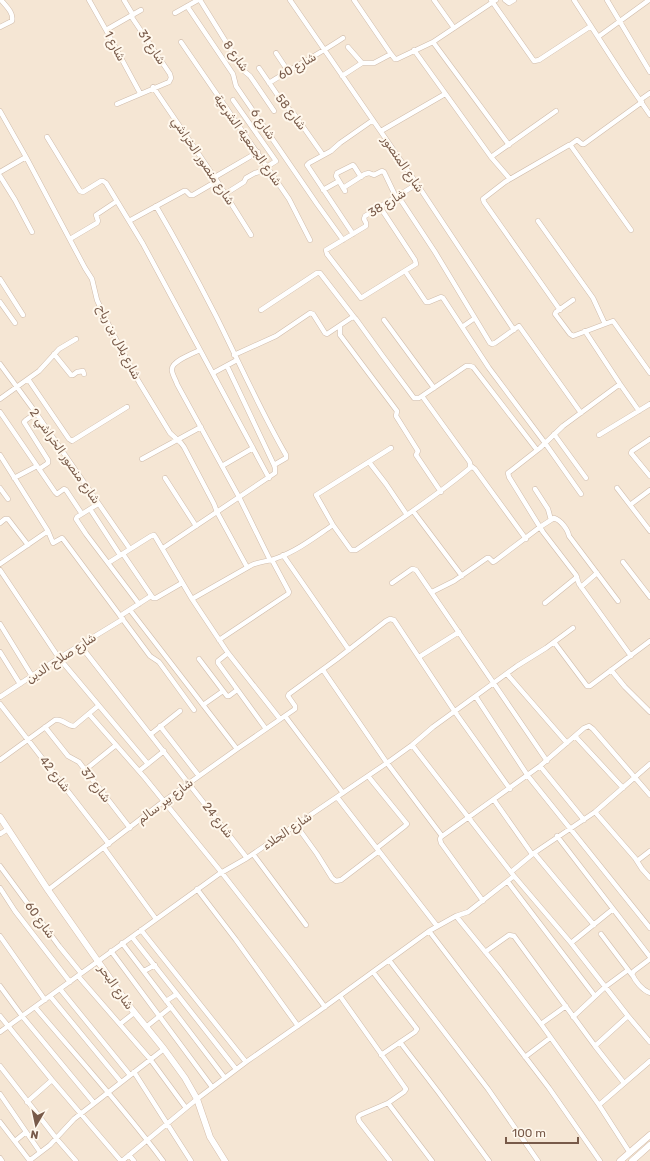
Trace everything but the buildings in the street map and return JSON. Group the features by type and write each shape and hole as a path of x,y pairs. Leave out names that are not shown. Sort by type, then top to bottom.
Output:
{"street":[{"path":"0,28 13,19 12,14 1,0"},
{"name":"شارع 1","path":"89,0 140,93"},
{"name":"شارع 31","path":"124,0 170,74 171,78 168,82 153,87"},
{"path":"175,14 199,0"},
{"name":"شارع 8","path":"199,0 244,70 250,76 274,112"},
{"name":"شارع المنصور","path":"290,0 417,184 514,330"},
{"path":"354,0 396,60 433,42 493,1 534,61 538,60 591,26"},
{"path":"434,0 454,28"},
{"path":"505,0 509,3 514,0"},
{"path":"574,0 650,115"},
{"path":"607,0 650,72"},
{"path":"598,37 649,0"},
{"name":"شارع 6","path":"187,6 233,74 235,84 343,240"},
{"path":"106,30 142,10"},
{"name":"شارع 60","path":"269,83 343,38"},
{"name":"شارع الجمعية الشرعية","path":"181,42 289,199 310,240"},
{"path":"433,42 509,145"},
{"path":"348,47 362,63"},
{"path":"414,50 445,94 510,179"},
{"path":"276,53 288,71"},
{"path":"342,76 362,63 374,63 391,54"},
{"name":"شارع 58","path":"260,68 283,103 297,117 323,155"},
{"path":"117,104 153,87"},
{"name":"شارع منصور الخراشي","path":"153,87 216,179 251,236"},
{"path":"560,310 483,201 484,198 510,179 552,156 577,140 584,144 650,93"},
{"path":"381,131 445,94"},
{"path":"225,194 244,182 246,178 268,167 276,161 233,100"},
{"name":"شارع بلال بن رباح","path":"0,111 92,279 98,300 111,330 139,382 170,433 184,447 247,567"},
{"path":"492,157 556,111"},
{"path":"353,234 307,165 331,151 373,120"},
{"path":"259,136 267,131"},
{"path":"47,137 80,191 83,192 98,182 103,181 106,183 143,244 269,478"},
{"path":"570,145 631,230"},
{"path":"129,221 184,191 190,195 193,195 258,152"},
{"path":"0,172 26,157"},
{"path":"361,177 352,165 337,173 336,176 344,190 367,173 374,175 380,171 383,171 397,196 435,252 490,343 495,344 519,326 581,413"},
{"path":"0,176 32,232"},
{"path":"323,190 339,181"},
{"name":"شارع 38","path":"405,271 361,298 326,252 367,225 364,217 417,184"},
{"path":"70,239 97,223 98,221 96,214 117,201"},
{"path":"156,206 216,317 286,454 286,458 274,465"},
{"path":"380,207 416,261 415,265 405,271 426,302 440,297 443,298 489,368 581,494"},
{"path":"538,221 593,298 605,324"},
{"path":"261,310 320,273 356,318 414,398 419,398 466,366 471,366 537,450"},
{"path":"0,279 24,315"},
{"path":"573,300 556,312 555,316 571,335 574,336 611,321 614,322 650,373"},
{"path":"0,302 15,323"},
{"path":"213,373 227,366 236,358 276,336 310,313 313,314 326,334 330,333 354,317"},
{"path":"462,327 475,318"},
{"path":"384,320 434,388"},
{"path":"340,326 340,335 397,411 396,416 418,451 416,455 441,492"},
{"path":"585,331 639,411"},
{"path":"0,399 39,371 62,346 76,340"},
{"path":"200,350 177,361 172,366 171,370 289,592 220,640"},
{"path":"54,354 71,375 80,371 83,371 84,374"},
{"name":"شارع منصور الخراشي 2","path":"0,364 36,413 130,549"},
{"path":"163,548 275,473 274,465 227,366"},
{"path":"28,379 69,439 72,441 127,407"},
{"path":"620,384 554,434 537,450 508,473 508,477 540,527 577,577 581,587 631,656"},
{"path":"422,396 469,461 471,466 475,469 526,538"},
{"path":"599,435 650,404"},
{"path":"0,412 56,493 64,489 66,490 82,514"},
{"path":"14,478 46,464 48,460 24,422 36,413"},
{"path":"142,459 201,426"},
{"path":"554,434 586,478"},
{"path":"650,439 631,453 650,476"},
{"path":"222,466 253,448"},
{"path":"391,448 316,495 333,525 353,550 441,492 471,466"},
{"path":"0,455 48,531 53,543 62,538 64,539 152,658 159,662 194,710"},
{"path":"370,462 407,515"},
{"path":"165,478 196,526"},
{"path":"0,488 8,499"},
{"path":"617,488 650,531"},
{"path":"535,489 548,509 551,520"},
{"path":"630,505 650,490"},
{"path":"98,504 76,519 138,604"},
{"path":"90,509 151,596"},
{"path":"414,511 462,576"},
{"path":"432,592 462,576 487,558 493,562 496,561 554,518 558,519 568,531 569,536 618,601"},
{"path":"0,523 5,519 8,519 28,545"},
{"path":"192,599 247,567 283,556 333,525"},
{"path":"0,564 48,531"},
{"path":"108,563 152,535 156,538 192,599 228,653 253,687 280,719"},
{"path":"283,556 350,650"},
{"path":"623,562 650,597"},
{"path":"392,583 414,569 416,570 547,761"},
{"path":"0,570 59,658 148,764"},
{"path":"581,587 596,572"},
{"path":"545,603 577,577"},
{"name":"شارع صلاح الدين","path":"0,698 122,618 138,604 151,596 156,598 182,583"},
{"path":"130,610 237,749"},
{"path":"344,793 285,716 296,707 288,696 390,618 394,620 455,712 510,789"},
{"path":"0,624 32,676"},
{"name":"شارع الجلاء","path":"0,1032 197,889 247,858 337,798 412,745 433,727 574,628"},
{"path":"419,657 459,632"},
{"path":"554,642 587,686 591,686 650,641"},
{"name":"شارع 24","path":"80,645 247,858"},
{"path":"0,652 20,684"},
{"path":"228,653 218,661 218,663 266,729"},
{"path":"200,659 228,696 237,690"},
{"path":"323,670 387,763 442,836"},
{"path":"611,670 625,687 650,712"},
{"path":"507,674 567,742"},
{"path":"203,705 223,691"},
{"path":"476,697 528,776 650,928"},
{"name":"شارع 42","path":"0,704 109,844"},
{"path":"0,760 53,721 58,719 73,726 98,706"},
{"path":"151,734 180,711"},
{"path":"89,714 139,771 222,873 325,1007"},
{"name":"شارع بير سالم","path":"48,890 164,801 285,716"},
{"path":"160,726 199,776"},
{"path":"483,901 441,843 440,839 442,836 528,776 587,726 591,727 650,795"},
{"name":"شارع 37","path":"44,727 68,756 79,762 130,828"},
{"path":"575,736 623,788"},
{"path":"85,770 116,745"},
{"path":"412,745 468,818 650,1042"},
{"path":"139,771 164,751"},
{"path":"0,1016 121,1161 236,1069 325,1007 429,931 456,916 468,912 483,901 508,882 513,874 533,854 557,836 595,812 650,764"},
{"path":"540,766 584,820"},
{"path":"296,825 332,878 336,882 341,880 378,850 406,824 368,776"},
{"path":"337,798 438,926"},
{"path":"494,800 533,854 594,925"},
{"path":"595,812 650,878"},
{"name":"شارع البحر","path":"0,817 48,890 134,1013 164,1049 185,1078 197,1099 210,1137 225,1161"},
{"path":"0,834 8,829"},
{"path":"557,836 650,958 634,971 632,975"},
{"path":"104,848 156,919"},
{"path":"637,861 650,851"},
{"path":"253,854 306,925"},
{"name":"شارع 60","path":"0,866 79,975 150,1059 186,1108"},
{"path":"508,882 595,996"},
{"path":"0,888 15,911 70,982"},
{"path":"197,889 298,1026"},
{"path":"571,943 613,909"},
{"path":"456,916 512,984 599,1105 630,1153"},
{"path":"141,930 246,1062"},
{"path":"429,931 525,1056 600,1161"},
{"path":"601,934 642,989 650,993"},
{"path":"485,952 509,935 514,936 573,1017 624,1083"},
{"path":"0,936 45,1000"},
{"path":"132,937 236,1069"},
{"path":"122,943 224,1078"},
{"path":"112,951 212,1087"},
{"path":"389,960 488,1089 538,1161"},
{"path":"144,971 155,965"},
{"path":"573,1017 605,987 628,970"},
{"path":"373,972 417,1029 415,1032 381,1055"},
{"path":"0,986 22,1016 94,1103"},
{"path":"60,989 132,1073 167,1123 191,1161"},
{"path":"166,1000 177,994"},
{"path":"50,996 122,1082"},
{"path":"340,996 406,1089 404,1092 388,1102 360,1115 358,1119 390,1161"},
{"path":"541,1024 566,1006"},
{"path":"35,1007 108,1092 163,1161"},
{"path":"146,1027 171,1007"},
{"path":"120,1024 134,1013"},
{"path":"595,1046 628,1016"},
{"path":"525,1056 550,1038"},
{"path":"400,1042 489,1161"},
{"path":"0,1122 29,1161 50,1145 74,1119 164,1049"},
{"path":"599,1105 650,1061"},
{"path":"0,1066 27,1102 76,1161"},
{"path":"27,1102 52,1080"},
{"path":"0,1094 40,1152"},
{"path":"388,1102 432,1161"},
{"path":"15,1141 26,1132"},
{"path":"620,1161 650,1134"},
{"path":"632,1161 650,1145"},
{"path":"129,1155 134,1161"}],"shaded area":[{"path":"0,0 650,0 650,1161 0,1161"}]}
